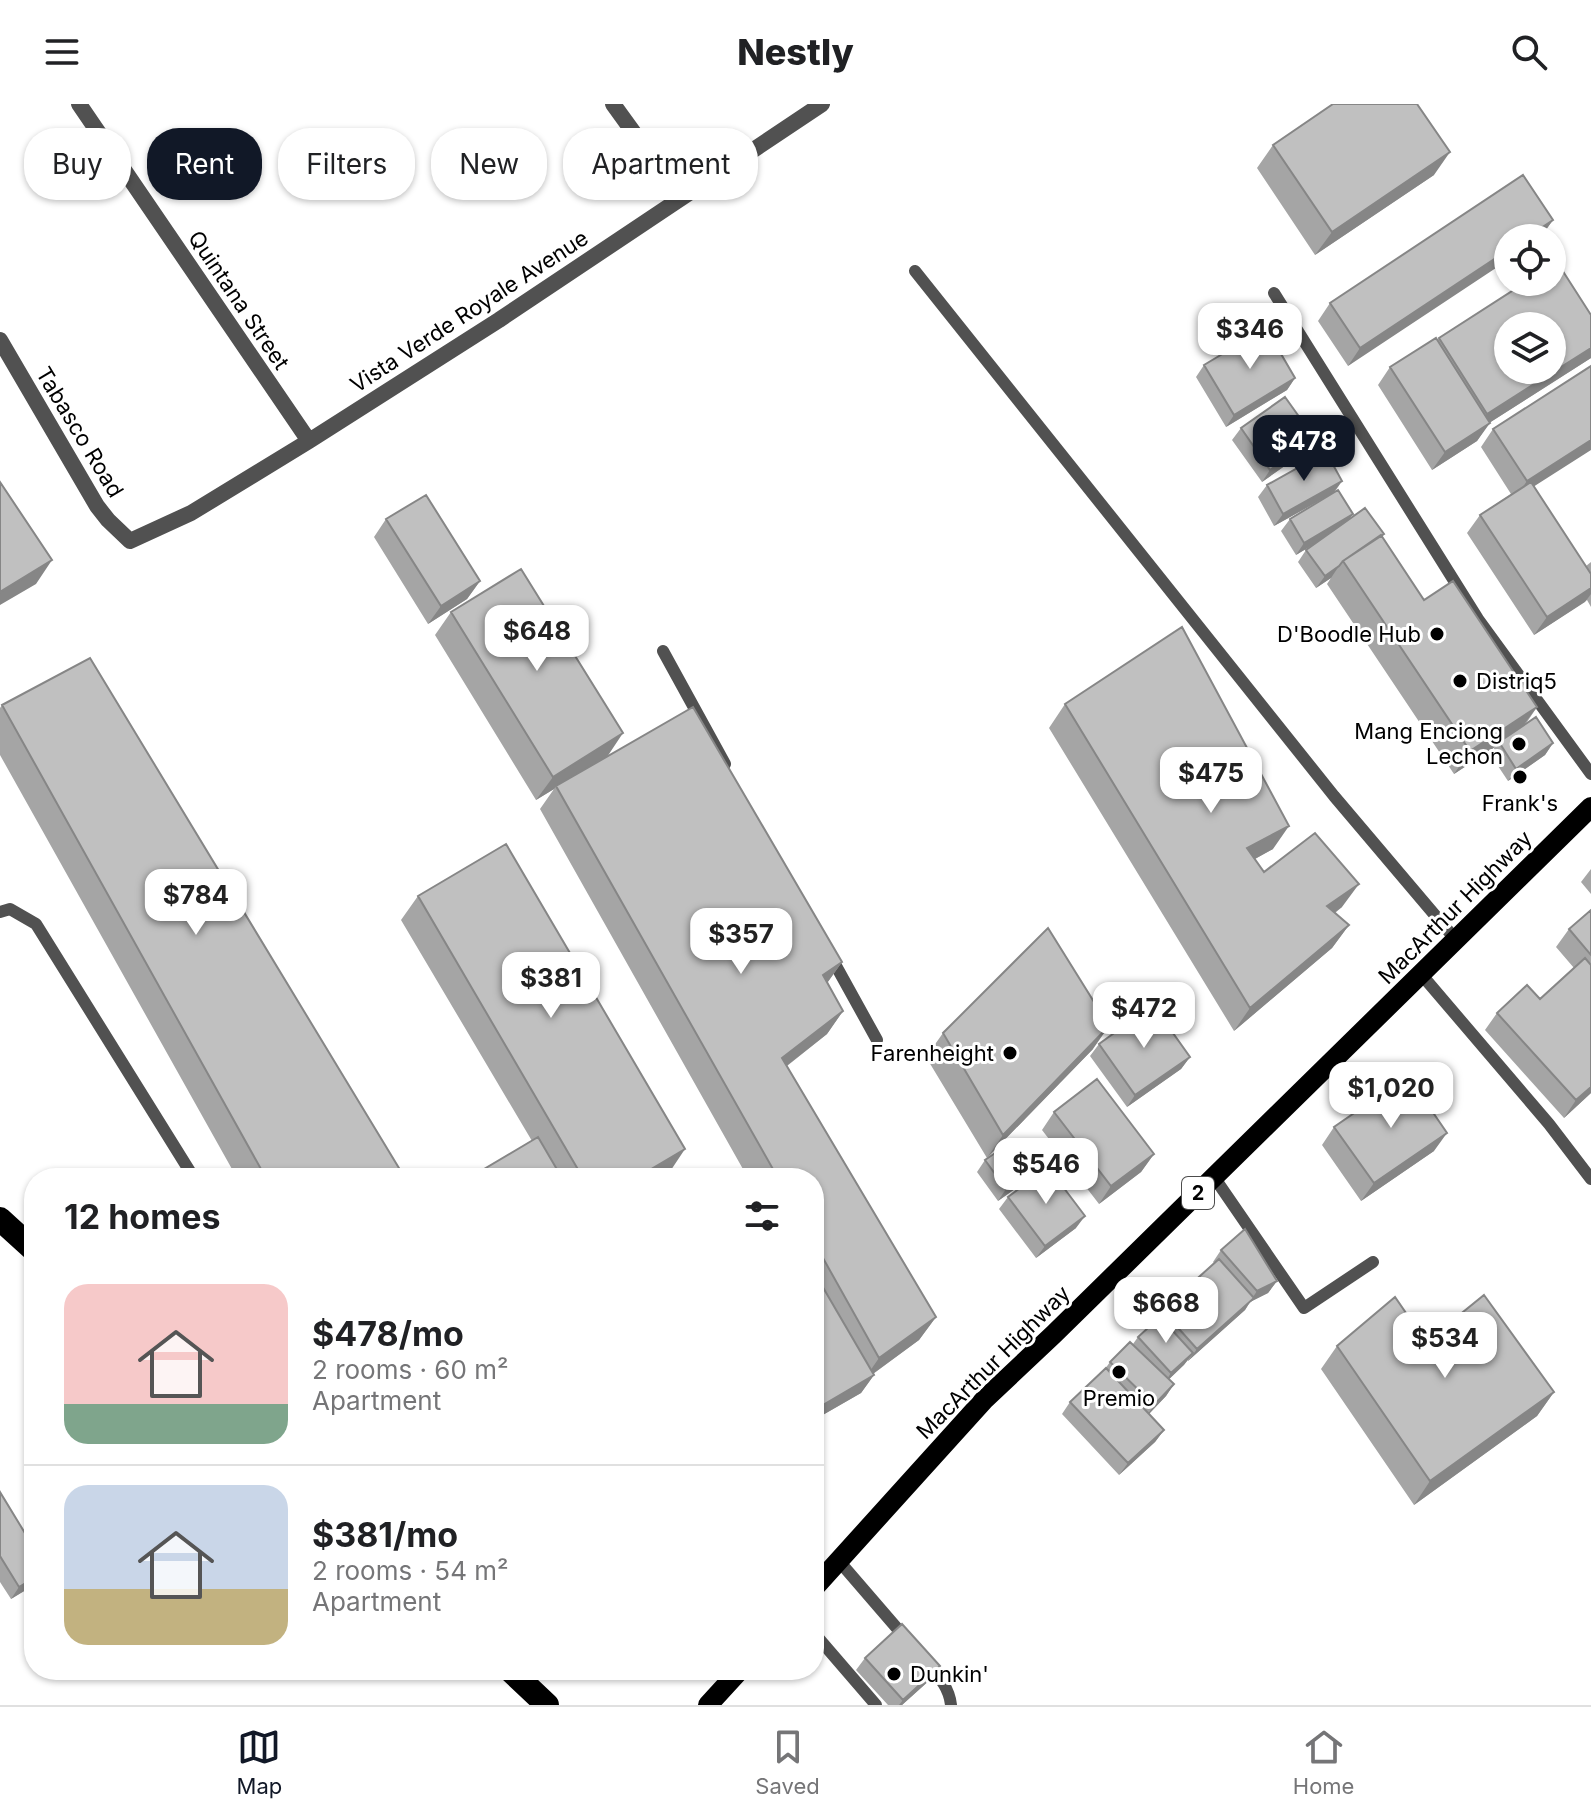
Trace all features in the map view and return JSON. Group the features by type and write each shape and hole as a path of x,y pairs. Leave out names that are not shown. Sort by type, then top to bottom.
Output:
{"highway":[{"path":"0,1219 24,1241"},
{"path":"521,1680 547,1705"}],"main road":[{"name":"MacArthur Highway","path":"824,1577 984,1400 1591,807"},
{"path":"708,1705 731,1680"}],"street":[{"name":"Quintana Street","path":"79,104 309,441"},
{"path":"613,104 630,128"},
{"name":"Vista Verde Royale Avenue","path":"758,147 822,104"},
{"name":"Vista Verde Royale Avenue","path":"130,541 191,513 309,441 499,320 678,200"},
{"name":"Tabasco Road","path":"0,340 97,506 130,541"}],"lane":[{"path":"915,271 1334,796 1456,940"},
{"path":"1274,293 1478,619 1591,774"},
{"path":"663,651 732,776"},
{"path":"0,912 10,909 36,924 188,1168"},
{"path":"823,942 877,1040"},
{"path":"1421,974 1549,1124 1591,1179"},
{"path":"1214,1177 1304,1308 1373,1262"},
{"path":"839,1561 943,1681 951,1705"},
{"path":"824,1645 876,1705"}],"building":[{"path":"1333,104 1417,104 1450,152 1332,232 1273,145"},
{"path":"1523,175 1553,220 1547,224 1494,224 1494,259 1360,348 1330,303"},
{"path":"1566,276 1591,315 1591,348 1566,364 1566,312 1494,312 1494,384 1534,384 1487,414 1439,338 1504,296 1566,296"},
{"path":"1266,328 1295,378 1234,415 1204,365"},
{"path":"1436,338 1490,423 1445,452 1390,367"},
{"path":"1591,366 1591,440 1527,481 1493,429"},
{"path":"1285,397 1315,439 1270,470 1241,428"},
{"path":"1326,452 1342,481 1283,514 1267,485"},
{"path":"0,482 52,560 0,592"},
{"path":"1531,482 1591,574 1591,588 1547,617 1480,515"},
{"path":"1338,490 1353,514 1304,543 1290,519"},
{"path":"426,495 480,581 441,606 386,519"},
{"path":"1365,508 1384,534 1325,576 1306,550"},
{"path":"1381,535 1424,600 1453,581 1537,707 1470,751 1343,561"},
{"path":"521,569 623,733 553,777 451,612"},
{"path":"1182,627 1289,826 1247,848 1264,872 1315,833 1359,884 1327,906 1349,925 1250,1008 1065,704"},
{"path":"90,658 399,1168 260,1168 2,705"},
{"path":"693,707 842,962 823,975 843,1011 782,1058 936,1317 879,1358 824,1260 824,1168 772,1168 556,786"},
{"path":"1536,717 1553,743 1516,769 1499,742"},
{"path":"506,844 685,1149 653,1168 577,1168 418,896"},
{"path":"1591,910 1591,955 1569,929"},
{"name":"Farenheight","path":"1048,928 1109,1026 1003,1135 943,1033"},
{"path":"1585,958 1591,965 1591,1087 1576,1100 1497,1013 1527,985 1540,999"},
{"path":"1153,1005 1190,1057 1135,1095 1099,1044"},
{"path":"1408,1076 1447,1133 1374,1183 1334,1127"},
{"path":"1097,1079 1154,1154 1111,1186 1054,1112"},
{"path":"538,1137 556,1168 486,1168"},
{"path":"1014,1140 1035,1168 1006,1189 985,1160"},
{"path":"1048,1167 1085,1216 1045,1246 1008,1197"},
{"path":"1245,1229 1277,1281 1257,1291 1221,1250"},
{"path":"1219,1259 1254,1298 1197,1349 1162,1310"},
{"path":"824,1289 874,1375 824,1404"},
{"path":"1484,1295 1554,1392 1430,1481 1337,1346 1395,1297 1426,1342"},
{"path":"1160,1317 1193,1353 1171,1373 1138,1337"},
{"path":"1130,1342 1174,1384 1154,1405 1110,1362"},
{"path":"1106,1368 1164,1430 1128,1463 1070,1402"},
{"path":"0,1492 24,1532 24,1584 19,1587 0,1556"},
{"name":"Dunkin'","path":"902,1624 940,1666 903,1700 865,1658"}],"place":[{"name":"D'Boodle Hub","path":"1437,634"},
{"name":"Distriq5","path":"1460,681"},
{"name":"Mang Enciong Lechon","path":"1519,744"},
{"name":"Frank's","path":"1520,777"},
{"name":"Farenheight","path":"1010,1053"},
{"name":"Premio","path":"1119,1372"},
{"name":"Dunkin'","path":"894,1674"}]}
